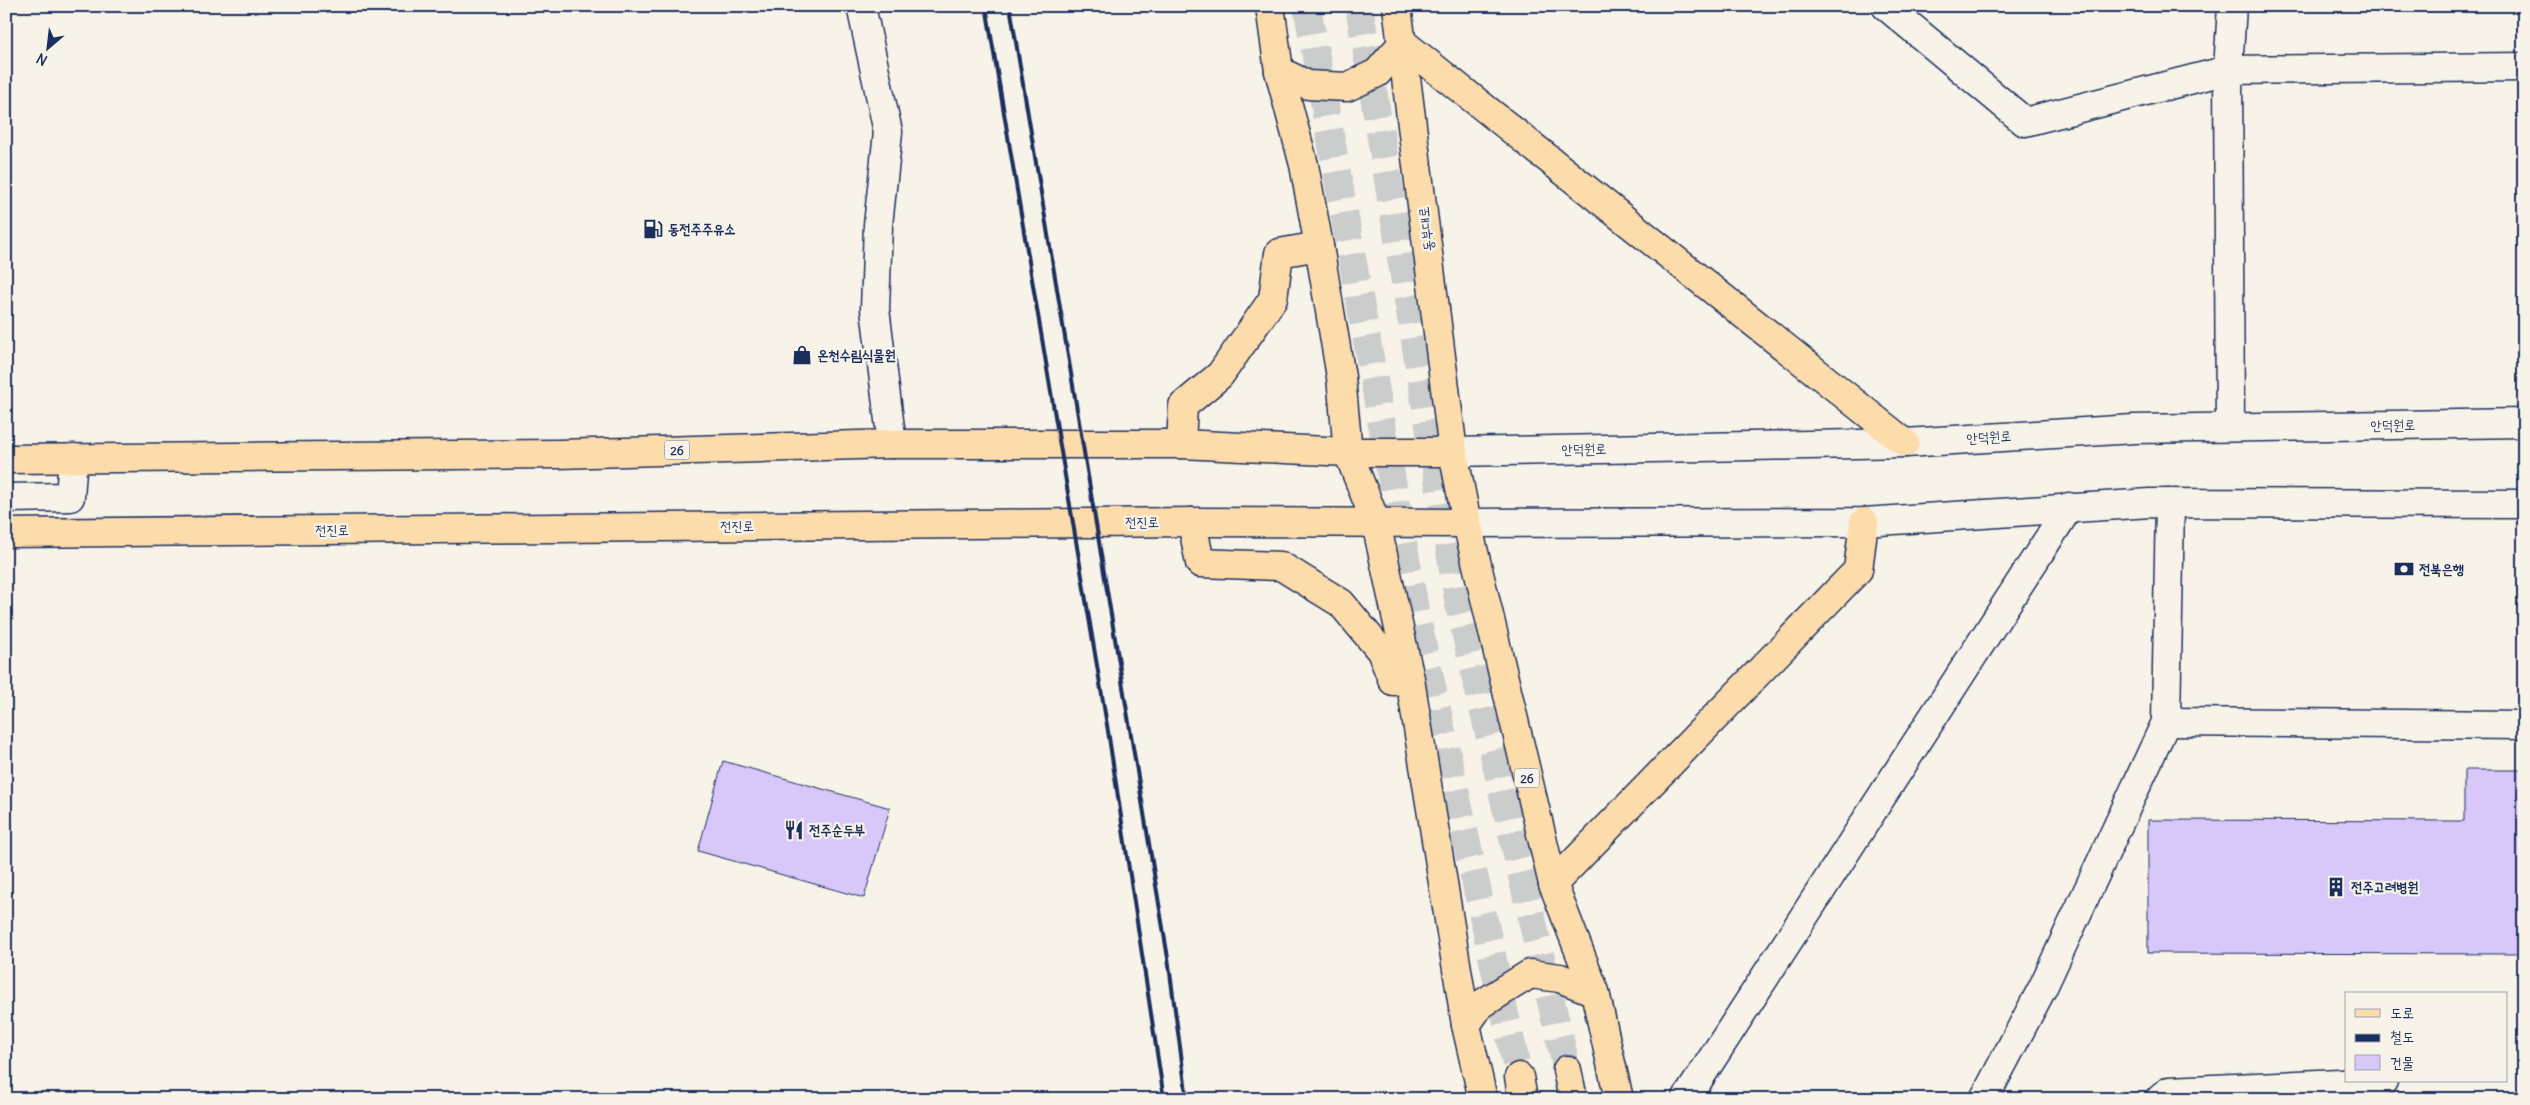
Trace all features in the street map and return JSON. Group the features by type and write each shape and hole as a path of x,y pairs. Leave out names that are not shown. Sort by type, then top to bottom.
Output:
{"main road":[{"path":"1270,6 1279,71 1304,165 1319,246 1341,377 1348,452 1376,523 1410,679 1466,1025 1484,1099"},
{"name":"동부대로","path":"1397,6 1453,452"},
{"path":"1279,71 1308,85 1347,87 1377,73 1403,43 1905,443"},
{"path":"1181,444 1183,406 1220,375 1273,299 1279,253 1319,246"},
{"name":"26","path":"6,459 558,454 892,444 1181,444 1348,452 1453,452 1467,524 1553,884 1595,992 1619,1099"},
{"path":"1192,522 1200,563 1281,566 1340,603 1381,651 1393,681 1410,679"},
{"name":"전진로","path":"6,533 1192,522 1467,524"},
{"path":"1553,884 1858,570 1864,522"},
{"path":"1466,1025 1480,1005 1530,974 1560,978 1595,992"},
{"path":"1566,1070 1573,1099"}],"street":[{"path":"861,6 888,132 878,225 875,309 892,444"},
{"path":"1886,6 2025,122 2228,70 2524,68"},
{"path":"2230,428 2228,70 2232,6"},
{"name":"안덕원로","path":"1453,452 1905,443 2134,429 2524,423"},
{"path":"6,498 70,497 74,458"},
{"path":"1467,524 1864,522 2069,507 2170,503 2524,504"},
{"path":"1984,1099 2043,987 2166,722 2170,503"},
{"path":"1686,1099 2069,507"},
{"path":"2166,722 2524,725"},
{"path":"2160,1099 2169,1091 2361,1082"}],"building":[{"name":"전주순두부","path":"723,761 890,808 864,898 698,851"},
{"name":"전주고려병원","path":"2464,770 2524,770 2524,954 2148,953 2148,820 2464,821"}],"tunnel":[{"path":"1307,6 1416,615 1519,1077"},
{"path":"1359,6 1459,605 1567,1070"}],"railway":[{"path":"986,6 1108,731 1164,1099"},
{"path":"1010,6 1168,958 1187,1099"}],"place":[{"name":"동전주주유소","path":"653,229"},
{"name":"온천수림식물원","path":"802,355"},
{"name":"전북은행","path":"2404,569"},
{"name":"전주순두부","path":"794,830"},
{"name":"전주고려병원","path":"2336,887"}]}
